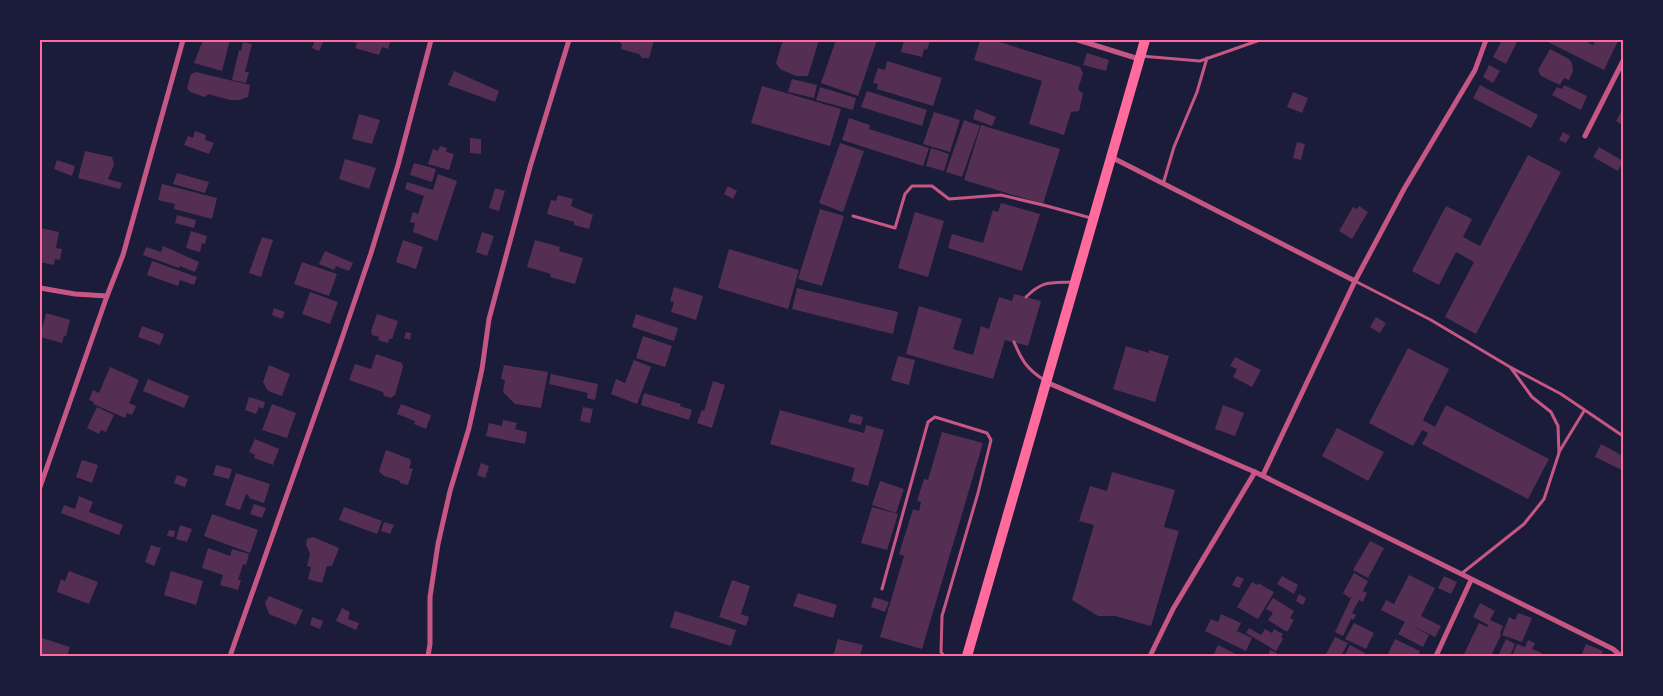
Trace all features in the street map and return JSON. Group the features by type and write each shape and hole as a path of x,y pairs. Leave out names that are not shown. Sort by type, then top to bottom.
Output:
{"main road":[{"path":"967,656 1145,40"}],"street":[{"path":"40,487 106,296 123,256 183,40"},
{"path":"230,656 371,253 398,164 431,40"},
{"path":"428,656 430,644 430,597 438,544 450,491 469,428 482,369 489,319 530,167 569,40"},
{"path":"1078,40 1140,58"},
{"path":"1263,475 1355,281 1404,189 1474,70 1486,40"},
{"path":"1585,136 1623,61"},
{"path":"1111,157 1355,281"},
{"path":"40,288 74,294 106,296"},
{"path":"1046,382 1263,475 1613,649 1620,655 1623,648"},
{"path":"1150,656 1173,609 1255,472"},
{"path":"1436,656 1471,580"}],"lane":[{"path":"1140,58 1200,61 1260,40"},
{"path":"1163,184 1174,147 1197,92 1207,58"},
{"path":"853,216 895,228 905,194 912,186 932,186 949,199 1001,195 1094,219"},
{"path":"1355,281 1431,320 1510,367 1561,394 1623,436"},
{"path":"1026,297 1037,286 1076,282"},
{"path":"1014,342 1022,361 1032,373 1046,382"},
{"path":"1510,367 1532,397 1551,412 1558,426 1559,453"},
{"path":"1460,574 1524,524 1544,498 1559,453 1584,411"},
{"path":"882,589 928,422 936,417 987,433 991,440 942,616 941,652 944,656"}],"building":[{"path":"203,40 230,40 222,71 194,63"},
{"path":"315,40 324,40 319,51 312,48"},
{"path":"353,40 391,40 388,49 382,47 379,55 355,48 357,43 352,42"},
{"path":"621,40 654,40 649,58 642,58 639,54 621,49"},
{"path":"783,40 819,40 808,76 796,76 780,69 776,63"},
{"path":"836,40 877,40 858,96 821,83"},
{"path":"904,40 930,40 927,50 924,49 922,57 901,52"},
{"path":"980,40 993,40 1080,67 1083,73 1078,89 1083,94 1079,111 1071,112 1064,135 1029,124 1042,81 974,60"},
{"path":"1502,40 1518,40 1506,64 1493,57"},
{"path":"1549,40 1583,40 1593,45 1596,40 1618,41 1604,70 1548,42"},
{"path":"243,42 252,44 245,72 249,72 246,83 232,80 239,50 241,51"},
{"path":"1550,49 1569,59 1572,63 1573,71 1569,80 1564,78 1560,85 1541,76 1538,70"},
{"path":"1087,53 1109,60 1106,71 1083,65"},
{"path":"887,61 942,78 933,106 877,89 878,84 873,83 878,68 885,70"},
{"path":"1489,65 1500,71 1493,83 1483,77"},
{"path":"454,71 499,91 495,102 448,85"},
{"path":"196,72 250,85 248,97 230,100 208,94 205,97 190,92 187,88 191,74"},
{"path":"792,79 817,85 814,98 788,92"},
{"path":"1480,85 1538,115 1531,128 1473,98"},
{"path":"1564,85 1587,96 1581,110 1552,95 1557,87 1562,89"},
{"path":"762,86 841,109 830,146 751,123"},
{"path":"820,87 856,98 853,110 816,100"},
{"path":"867,91 927,110 922,126 861,107"},
{"path":"1293,92 1308,98 1302,113 1287,107"},
{"path":"976,109 996,117 992,126 973,119"},
{"path":"934,112 960,120 950,152 923,144"},
{"path":"1621,112 1623,113 1623,125 1616,121"},
{"path":"359,114 380,120 372,144 352,139"},
{"path":"849,118 870,125 869,129 929,148 923,166 842,140"},
{"path":"964,120 980,126 962,177 946,172"},
{"path":"981,125 1060,149 1043,204 964,180"},
{"path":"195,131 206,135 205,140 214,143 209,154 184,145 188,136 193,138"},
{"path":"1563,132 1570,136 1566,143 1559,140"},
{"path":"470,138 481,139 481,154 470,153"},
{"path":"1297,142 1305,144 1301,160 1293,158"},
{"path":"840,143 864,151 843,212 819,203"},
{"path":"440,146 447,148 446,152 454,154 449,170 428,164 433,149 438,151"},
{"path":"1599,147 1623,161 1618,171 1593,157"},
{"path":"931,148 949,154 944,171 926,166"},
{"path":"85,151 112,157 114,165 108,179 122,183 120,189 78,178"},
{"path":"1528,155 1561,172 1476,334 1445,317 1474,262 1456,252 1439,285 1412,271 1446,206 1472,219 1463,237 1480,246"},
{"path":"345,159 376,168 369,189 339,179"},
{"path":"57,160 75,166 72,176 54,169"},
{"path":"414,163 436,169 432,182 410,175"},
{"path":"177,173 209,182 205,193 173,184"},
{"path":"438,174 457,181 437,241 413,232 415,223 410,222 413,212 418,214 424,196 405,189 407,182 433,190"},
{"path":"162,184 217,198 212,219 174,209 175,204 158,200"},
{"path":"728,186 737,191 733,199 724,194"},
{"path":"495,188 505,191 499,211 489,208"},
{"path":"558,195 573,199 571,206 593,215 589,229 574,225 574,222 547,214 551,200 556,201"},
{"path":"1001,203 1040,214 1022,271 948,248 952,234 983,243 993,210 998,212"},
{"path":"1359,206 1368,212 1352,239 1339,231 1353,207 1357,209"},
{"path":"820,209 844,216 822,286 798,279"},
{"path":"915,212 944,221 928,277 898,268"},
{"path":"177,215 196,220 194,228 175,223"},
{"path":"40,228 59,232 56,248 62,249 60,260 55,259 54,265 40,262"},
{"path":"191,231 207,236 205,244 202,243 200,252 186,248"},
{"path":"482,232 494,236 487,256 476,252"},
{"path":"262,237 273,240 261,277 249,273"},
{"path":"403,240 423,247 416,269 396,262"},
{"path":"535,240 560,247 559,251 583,258 575,284 550,277 551,274 527,267"},
{"path":"163,246 199,262 195,272 143,255 146,247 161,252"},
{"path":"729,249 799,270 788,309 718,288"},
{"path":"325,251 353,263 349,271 336,266 334,270 319,264"},
{"path":"152,261 197,277 194,285 180,280 178,286 147,275"},
{"path":"302,262 337,274 329,296 294,284"},
{"path":"674,287 703,296 696,320 671,312 674,302 670,301"},
{"path":"797,288 898,312 893,334 792,309"},
{"path":"310,292 338,302 330,324 302,314"},
{"path":"1014,294 1041,301 1028,346 1005,340 993,379 906,354 919,306 962,319 953,349 973,355 981,326 989,329 999,297 1012,301"},
{"path":"274,308 285,312 282,319 272,315"},
{"path":"46,313 70,320 62,343 40,337"},
{"path":"377,314 398,321 392,339 389,339 388,343 378,340 379,337 372,335 371,331"},
{"path":"636,314 678,328 674,341 632,327"},
{"path":"1376,317 1386,323 1380,333 1370,327"},
{"path":"142,326 164,334 160,345 138,337"},
{"path":"406,332 411,333 410,340 404,338"},
{"path":"643,336 672,346 665,367 636,358"},
{"path":"1126,346 1149,353 1149,350 1169,356 1155,402 1113,389"},
{"path":"1408,348 1449,369 1423,420 1435,427 1446,405 1549,459 1528,499 1422,444 1428,433 1422,430 1413,446 1369,423"},
{"path":"376,354 402,363 403,367 395,395 391,398 384,396 383,392 349,380 355,364 371,369"},
{"path":"898,356 915,360 909,385 891,380"},
{"path":"1235,357 1261,370 1252,387 1233,377 1237,369 1230,366"},
{"path":"634,360 651,367 637,404 611,394 616,379 625,383"},
{"path":"269,365 290,374 282,396 268,391 263,382"},
{"path":"504,365 548,372 541,408 515,404 503,392 505,380 501,379"},
{"path":"110,367 139,380 129,403 136,406 132,415 127,413 125,418 93,404 94,402 89,400 93,390 99,393"},
{"path":"551,374 598,384 595,400 587,398 588,393 549,384"},
{"path":"148,379 189,396 184,408 143,391"},
{"path":"713,381 725,385 712,428 697,423 702,410 704,411"},
{"path":"644,393 681,404 680,406 692,410 689,420 641,405"},
{"path":"249,397 265,402 263,409 259,407 256,414 245,410"},
{"path":"272,404 296,413 287,438 262,430"},
{"path":"401,404 431,415 426,429 414,424 415,421 397,414"},
{"path":"1223,405 1244,413 1235,436 1215,429"},
{"path":"97,407 114,415 106,432 101,430 99,434 87,428"},
{"path":"583,407 593,409 590,423 580,421"},
{"path":"780,410 864,433 866,425 884,430 868,486 851,481 855,468 770,444"},
{"path":"851,414 863,417 861,425 848,422"},
{"path":"503,420 517,423 515,429 527,432 525,444 486,436 489,423 502,426"},
{"path":"1337,428 1384,452 1368,481 1322,456"},
{"path":"942,432 983,443 922,649 880,637 904,556 899,554 913,509 919,511 921,502 917,501 924,479 928,480"},
{"path":"255,439 279,449 273,465 254,458 255,455 249,452"},
{"path":"1601,444 1623,456 1622,470 1595,457"},
{"path":"386,450 410,459 409,468 413,469 408,485 384,476 379,471"},
{"path":"82,460 98,465 92,483 76,477"},
{"path":"481,463 489,466 485,478 477,475"},
{"path":"216,465 232,469 229,479 213,475"},
{"path":"1112,472 1175,490 1164,527 1179,531 1151,626 1115,616 1098,616 1072,600 1094,525 1079,521 1090,486 1107,491"},
{"path":"236,473 270,484 264,503 249,498 246,494 240,510 225,505"},
{"path":"177,475 188,479 185,487 174,483"},
{"path":"880,481 904,489 896,513 872,505"},
{"path":"79,496 93,502 89,512 123,525 119,535 61,513 64,505 75,509"},
{"path":"254,504 266,508 262,518 250,514"},
{"path":"344,507 382,521 377,534 339,520"},
{"path":"872,507 898,514 887,550 861,543"},
{"path":"212,514 258,530 250,553 204,536"},
{"path":"384,522 394,525 390,534 381,531"},
{"path":"180,525 192,529 187,542 176,539"},
{"path":"169,530 175,531 174,537 167,536"},
{"path":"313,537 339,548 332,566 327,566 322,583 308,579 311,567 307,566 310,554 306,545 307,539"},
{"path":"1370,541 1384,548 1368,578 1353,570"},
{"path":"151,545 161,548 154,566 145,562"},
{"path":"208,548 230,556 232,549 249,554 246,565 243,564 238,580 241,580 238,590 220,585 223,575 202,568"},
{"path":"69,571 98,582 89,604 57,592 61,579 65,581"},
{"path":"171,571 203,581 196,605 164,595"},
{"path":"1354,573 1368,581 1363,591 1367,593 1363,602 1359,600 1352,613 1356,615 1353,620 1351,619 1343,636 1335,632 1352,596 1350,598 1343,593"},
{"path":"1409,575 1435,588 1421,616 1441,626 1435,637 1409,624 1429,635 1423,647 1398,634 1405,622 1381,610 1386,600 1394,604"},
{"path":"1237,576 1244,579 1239,588 1232,585"},
{"path":"1282,576 1298,585 1294,594 1277,584"},
{"path":"1444,576 1457,582 1451,594 1438,588"},
{"path":"732,580 750,586 741,614 749,617 746,626 719,617"},
{"path":"1252,582 1257,585 1258,583 1274,592 1258,619 1237,607"},
{"path":"798,593 837,605 833,618 793,606"},
{"path":"1299,594 1306,598 1303,605 1296,601"},
{"path":"269,596 303,610 296,625 269,614 265,603"},
{"path":"874,597 889,602 885,612 871,607"},
{"path":"1273,598 1294,611 1290,618 1294,620 1287,632 1268,620 1273,613 1266,609"},
{"path":"1480,603 1495,611 1490,620 1503,626 1501,635 1491,656 1463,656 1479,623 1487,627 1488,625 1473,617"},
{"path":"342,608 350,612 348,619 359,623 356,630 336,621"},
{"path":"675,611 736,630 731,646 670,627"},
{"path":"1518,613 1532,618 1522,642 1502,635 1509,617 1515,620"},
{"path":"1221,614 1241,623 1237,631 1252,638 1246,651 1205,631 1211,619 1218,622"},
{"path":"312,617 323,621 320,629 310,625"},
{"path":"1354,623 1374,633 1366,649 1345,639"},
{"path":"1249,628 1261,635 1265,629 1272,633 1274,629 1283,634 1281,637 1283,639 1276,651 1246,633"},
{"path":"1335,637 1348,643 1341,656 1325,656"},
{"path":"42,638 70,647 67,656 40,656"},
{"path":"838,639 863,645 860,656 833,656"},
{"path":"1395,639 1420,651 1418,656 1387,656"},
{"path":"1506,639 1515,644 1510,656 1498,656"},
{"path":"1528,640 1535,643 1532,649 1542,653 1540,656 1512,656 1517,644 1525,647"},
{"path":"1586,644 1603,651 1601,656 1581,656"},
{"path":"1218,645 1240,656 1213,656"},
{"path":"1350,645 1365,653 1364,656 1344,656"},
{"path":"1270,650 1277,653 1276,656 1268,656"}]}
